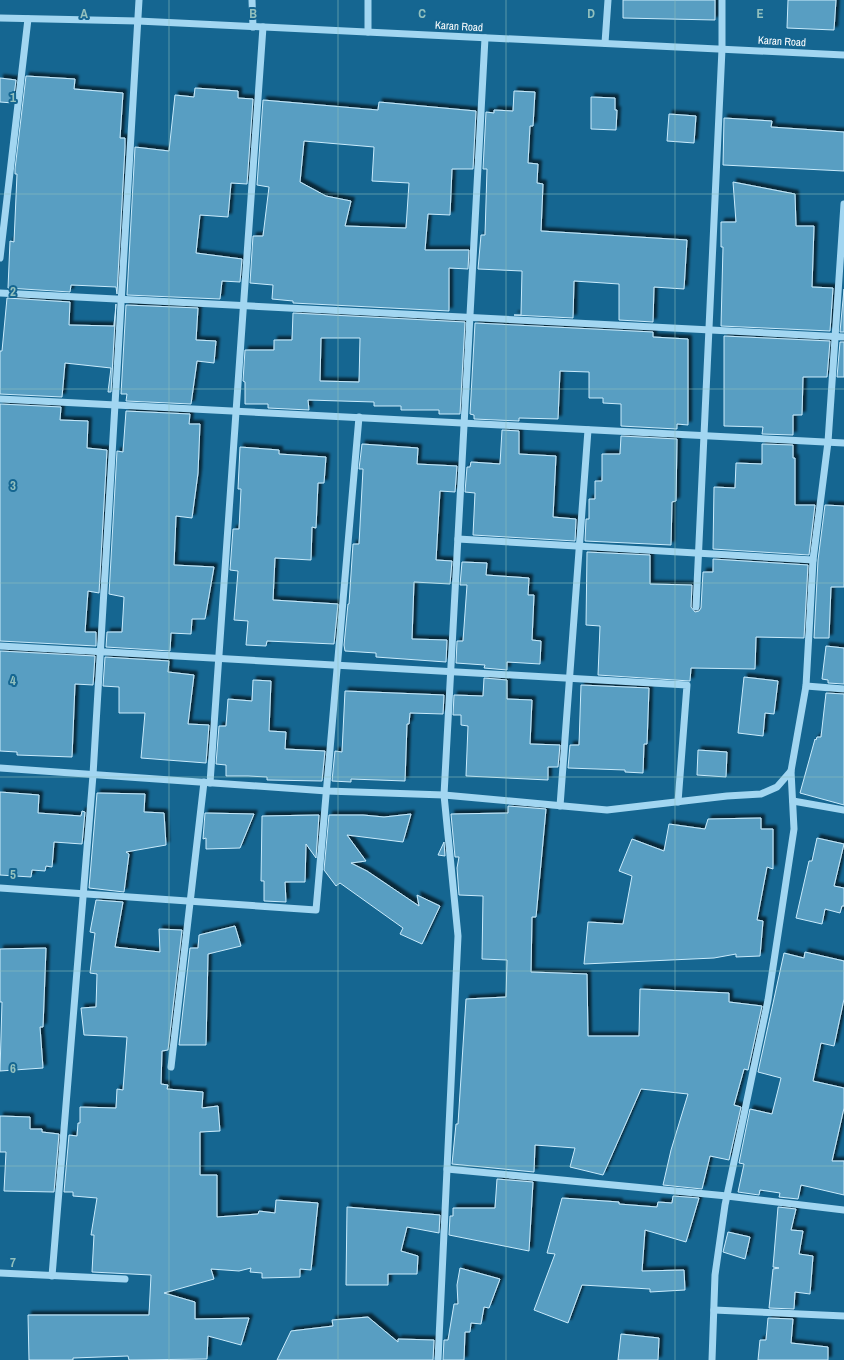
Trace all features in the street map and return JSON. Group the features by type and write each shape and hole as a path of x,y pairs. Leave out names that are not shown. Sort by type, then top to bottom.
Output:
{"street":[{"path":"52,1276 93,775 139,0"},
{"path":"252,0 253,27"},
{"path":"368,0 368,32"},
{"path":"605,43 608,0"},
{"path":"696,607 722,49 722,0"},
{"name":"Karan Road","path":"0,18 138,21 844,55"},
{"path":"0,258 28,19"},
{"path":"171,1067 190,900 207,783 219,658 264,27"},
{"path":"438,1360 458,936 444,796 485,38"},
{"path":"712,1360 715,1275 727,1196 768,1000 794,829 791,771 806,686 812,560 828,442 844,204"},
{"path":"0,293 844,337"},
{"path":"0,399 844,443"},
{"path":"0,888 190,900 316,910 359,417"},
{"path":"560,806 588,430"},
{"path":"458,539 699,552 812,560"},
{"path":"0,646 451,670 687,685 678,802"},
{"path":"806,686 844,689"},
{"path":"0,768 326,791 444,796 607,810 727,796 761,794 777,787 791,771"},
{"path":"793,801 844,810"},
{"path":"446,1169 727,1196 844,1210"},
{"path":"0,1273 125,1279"},
{"path":"714,1310 844,1316"}],"building":[{"path":"623,0 715,0 715,20 623,18"},
{"path":"788,0 836,0 834,30 787,28"},
{"path":"26,76 75,79 74,89 123,93 120,138 125,138 125,147 117,294 116,287 71,285 70,292 8,288 10,241 14,242 17,174 15,174 15,169"},
{"path":"0,78 16,80 13,103 0,102"},
{"path":"195,88 238,91 238,98 253,99 247,184 231,183 228,217 200,215 196,253 242,259 240,282 222,281 220,299 127,295 135,147 169,151 175,95 194,97"},
{"path":"514,91 535,92 533,126 530,126 528,163 538,164 537,183 543,184 541,231 687,240 684,289 654,287 653,322 619,320 619,284 574,281 573,318 514,315 521,315 522,271 478,269 481,235 485,235 487,169 483,169 486,112 494,113 494,110 513,111"},
{"path":"591,97 615,98 615,110 617,110 616,130 591,129"},
{"path":"263,100 378,110 379,102 476,111 473,169 452,169 450,215 428,214 425,250 469,250 468,269 449,268 449,311 293,303 293,301 272,299 273,285 250,283 253,236 263,236 269,187 257,185","holes":["304,141 374,147 372,181 409,183 406,228 345,226 351,201 326,196 300,182"]},
{"path":"669,114 696,116 694,143 667,141"},
{"path":"724,118 772,121 771,127 844,132 844,171 723,165"},
{"path":"733,182 795,194 796,226 814,226 812,287 833,288 830,331 721,326 723,247 721,247 721,222 736,222"},
{"path":"844,289 844,332 840,332"},
{"path":"7,298 70,302 69,325 114,326 116,304 111,392 108,392 111,368 65,363 62,397 0,394 0,351 2,351"},
{"path":"126,305 198,308 196,340 216,341 214,363 197,361 191,404 126,401 127,394 121,394"},
{"path":"293,313 465,322 460,414 439,414 439,410 401,410 401,406 374,406 374,402 308,400 309,410 268,408 268,404 245,404 245,382 243,381 245,350 274,350 274,340 292,340","holes":["321,338 360,338 359,382 320,381"]},
{"path":"475,323 653,332 653,337 688,339 688,425 677,424 677,429 621,426 621,404 603,403 603,398 589,398 589,372 560,371 558,419 519,418 519,421 474,419 474,415 470,414"},
{"path":"724,336 830,341 827,377 803,377 802,415 793,415 793,435 762,434 763,427 724,426"},
{"path":"840,342 844,342 844,377 837,377"},
{"path":"0,404 61,407 60,420 88,421 87,448 107,450 99,593 88,591 85,632 96,632 96,646 0,641"},
{"path":"126,411 190,414 189,424 200,424 198,473 192,518 176,516 174,565 214,567 205,619 192,619 191,634 171,633 170,651 106,647 107,632 122,632 124,597 109,594 117,451 123,452"},
{"path":"502,430 519,431 519,454 556,456 553,517 576,519 575,541 473,535 475,493 465,492 467,467 470,467 471,462 500,464"},
{"path":"621,436 677,439 676,501 672,502 671,545 585,541 586,519 589,519 589,499 595,499 595,481 602,481 602,454 620,454"},
{"path":"362,444 418,448 417,464 457,466 455,492 440,491 436,560 452,561 450,584 414,582 412,639 447,640 446,662 376,657 376,653 345,651 344,645 349,604 353,544 359,544 363,469 359,469"},
{"path":"762,444 793,445 793,458 795,458 795,505 815,505 809,555 713,549 714,487 735,488 736,463 762,464"},
{"path":"240,447 279,450 279,454 326,457 324,483 318,483 316,528 312,527 311,560 275,558 273,600 338,604 334,644 267,641 266,646 246,645 248,621 234,620 238,571 230,570 233,529 239,529 241,489 238,489"},
{"path":"825,505 844,506 844,587 831,587 829,638 814,638 818,560"},
{"path":"587,552 650,555 650,584 692,585 691,607 695,612 699,611 701,608 703,572 713,572 713,559 808,565 804,638 756,637 755,669 691,668 690,681 598,675 600,626 586,625"},
{"path":"462,562 487,563 486,575 529,578 528,595 534,595 532,640 541,641 540,664 507,662 507,670 484,668 485,665 456,663 457,641 463,641 467,585 460,585"},
{"path":"826,646 844,648 844,684 828,683 828,680 822,679"},
{"path":"0,651 95,656 93,685 75,684 72,757 17,755 17,752 0,751"},
{"path":"105,657 169,661 168,672 194,675 188,724 209,725 206,763 141,758 145,713 119,713 119,687 103,686"},
{"path":"744,677 778,681 774,714 765,713 763,736 738,733"},
{"path":"484,678 507,680 507,699 532,700 530,744 560,745 558,767 548,767 548,780 466,776 468,726 461,725 461,715 453,715 454,695 483,696"},
{"path":"253,680 271,681 269,731 286,732 285,749 325,751 322,781 267,780 267,777 226,776 226,765 216,764 219,726 226,726 228,699 252,701"},
{"path":"581,685 649,688 647,744 644,744 643,773 625,772 625,770 568,768 570,745 579,745"},
{"path":"345,691 444,695 443,714 410,713 409,724 407,724 405,781 351,779 351,782 332,781 335,751 342,752"},
{"path":"826,693 844,694 844,805 800,793 815,739 816,740 817,737 821,737"},
{"path":"698,750 727,752 726,777 697,775"},
{"path":"0,792 39,795 38,813 81,816 82,811 85,812 82,844 54,842 52,867 46,866 45,871 32,870 31,877 0,875"},
{"path":"97,793 145,794 144,812 164,813 166,845 126,852 129,854 124,892 89,888"},
{"path":"508,806 546,809 536,917 532,917 531,972 587,974 588,1036 639,1036 640,989 729,993 729,1002 762,1006 748,1070 744,1069 734,1105 741,1107 729,1160 710,1156 702,1189 663,1185 671,1150 688,1094 641,1089 603,1175 570,1167 575,1148 535,1145 534,1172 452,1164 456,1124 458,1124 466,999 506,997 507,960 482,959 483,896 459,895 457,868 459,857 455,857 451,814 508,813"},
{"path":"205,813 254,814 240,848 206,849 206,838 203,839"},
{"path":"411,814 403,842 347,835 366,861 351,863 367,871 419,906 417,895 440,906 422,944 400,934 403,928 340,883 336,886 324,870 329,815 363,815 384,817"},
{"path":"319,815 316,858 306,844 305,882 285,882 286,902 264,901 264,881 261,881 262,816"},
{"path":"761,818 761,829 773,829 773,869 767,867 757,920 763,921 760,956 736,957 736,954 714,958 584,964 588,922 623,924 632,876 619,871 632,839 664,851 669,824 705,829 708,819"},
{"path":"817,838 844,844 834,886 844,888 844,906 842,906 840,913 825,909 822,924 796,918 809,861 812,861"},
{"path":"444,842 445,856 438,855"},
{"path":"96,900 123,902 115,947 160,952 159,929 182,930 168,1050 162,1051 161,1084 168,1085 167,1089 203,1092 202,1108 218,1106 220,1131 200,1132 200,1175 217,1175 217,1217 258,1214 259,1211 275,1213 276,1200 318,1203 311,1270 300,1269 300,1277 262,1278 262,1273 250,1272 251,1268 239,1271 211,1269 214,1279 164,1293 195,1302 195,1319 249,1318 241,1345 208,1336 207,1359 129,1360 128,1356 73,1358 73,1360 29,1360 28,1315 149,1315 151,1275 92,1272 94,1235 91,1235 97,1198 73,1196 73,1192 64,1192 69,1135 77,1136 78,1123 80,1123 80,1107 116,1108 117,1089 123,1090 127,1037 84,1035 81,1008 96,1007 97,974 90,973 95,933 90,932"},
{"path":"235,926 241,946 208,954 206,1045 179,1045 190,948 198,948 199,935"},
{"path":"46,948 43,1027 40,1027 43,1068 0,1071 2,1002 0,1002 0,949"},
{"path":"805,952 844,961 844,999 834,1046 821,1043 813,1081 844,1088 844,1108 832,1161 844,1161 844,1195 801,1185 798,1199 779,1197 780,1193 760,1190 759,1195 738,1192 744,1164 739,1163 750,1109 772,1114 781,1078 758,1072 784,953 804,958"},
{"path":"0,1116 30,1117 30,1129 42,1129 42,1132 59,1134 54,1192 4,1191 6,1152 0,1152"},
{"path":"497,1179 533,1182 529,1251 449,1235 450,1216 453,1216 453,1208 495,1208"},
{"path":"673,1196 699,1198 686,1242 645,1230 642,1271 684,1270 685,1290 650,1292 650,1289 582,1285 568,1323 534,1310 555,1254 547,1253 562,1198 619,1202 619,1204 657,1207 658,1202 672,1203"},
{"path":"347,1207 440,1215 439,1233 407,1227 401,1251 418,1256 417,1274 388,1274 388,1285 346,1285"},
{"path":"778,1207 796,1209 791,1230 803,1231 799,1254 813,1256 810,1294 795,1292 794,1309 769,1308 773,1269 779,1268 773,1267"},
{"path":"728,1232 750,1237 745,1259 723,1252"},
{"path":"460,1268 500,1279 489,1308 484,1307 481,1324 471,1323 470,1332 465,1332 464,1360 443,1360 444,1340 448,1340 454,1304 458,1304 457,1285"},
{"path":"368,1317 398,1342 398,1339 434,1340 433,1360 277,1360 291,1331 333,1326 332,1320"},
{"path":"768,1318 793,1319 791,1343 828,1347 828,1360 758,1360 760,1340 766,1340"},
{"path":"621,1334 659,1338 658,1360 618,1360"}]}
